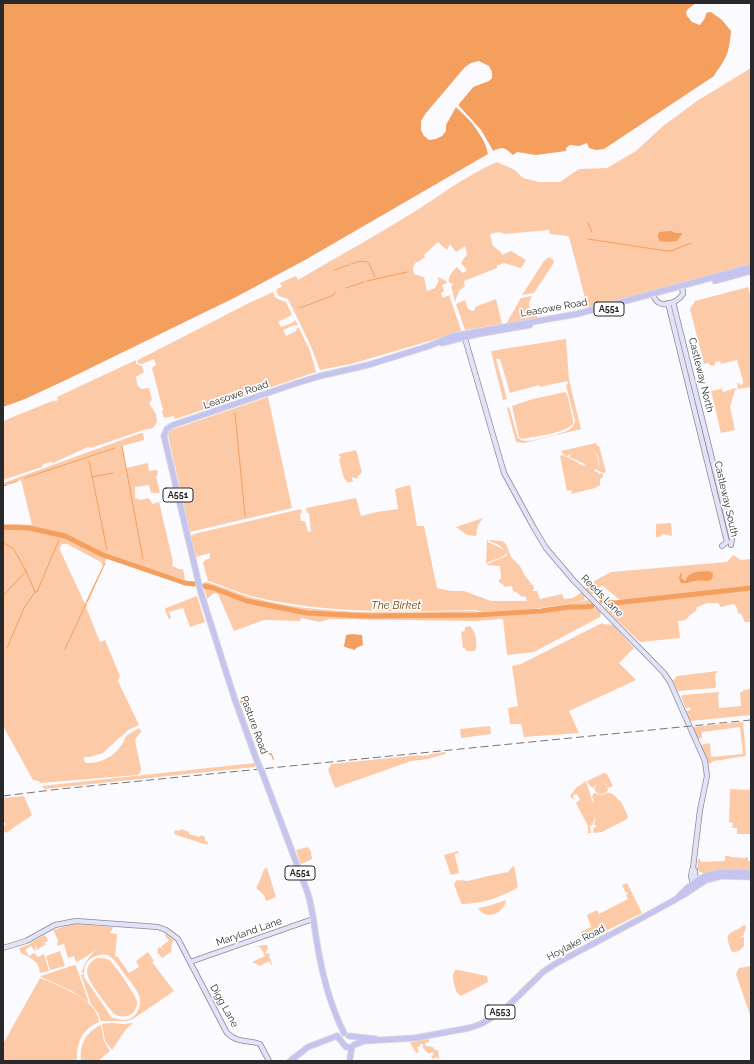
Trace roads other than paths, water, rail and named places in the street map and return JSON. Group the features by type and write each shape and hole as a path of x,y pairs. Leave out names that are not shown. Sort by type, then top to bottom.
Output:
{"main road":[{"name":"Leasowe Road","path":"683,288 751,267"},
{"name":"Leasowe Road","path":"166,431 169,427 294,384 320,376 368,365 465,335 576,317 653,295 751,271"},
{"name":"Pasture Road","path":"166,431 164,436 201,593 234,697 307,891 322,967 338,1021 340,1034"},
{"name":"A553","path":"703,876 721,872 751,873"},
{"name":"Hoylake Road","path":"353,1046 364,1041 415,1038 469,1028 481,1024 504,1010 543,972 555,964 630,925 675,899 703,876"},
{"name":"A553","path":"695,884 718,876 751,877"},
{"path":"340,1034 345,1045 346,1053 350,1060"},
{"path":"290,1061 308,1048 340,1034 349,1036 354,1040 350,1060"},
{"name":"Hoylake Road","path":"349,1036 374,1038 378,1040"},
{"path":"345,1045 348,1048 353,1046"}],"street":[{"path":"653,295 657,302 671,303 680,298 683,294 683,288"},
{"name":"Castleway North","path":"671,303 708,453"},
{"name":"Reeds Lane","path":"465,335 504,473 534,528 546,548 574,581 661,669 670,682 686,715 705,761 706,770 694,870 691,875 695,884"},
{"name":"Castleway South","path":"708,453 724,517 732,539 731,545"},
{"name":"Castleway South","path":"722,546 727,542 724,517"},
{"path":"694,870 700,876 703,876"},
{"name":"Maryland Lane","path":"190,962 313,919"},
{"path":"3,948 22,943 60,924 76,921 94,921 163,928 178,939 190,962"},
{"name":"Digg Lane","path":"190,962 196,977 227,1033 236,1040 260,1044 269,1061"}],"waterway":[{"path":"588,223 592,232"},
{"path":"588,239 667,251 671,251 691,243"},
{"path":"351,264 361,261 367,262"},
{"path":"369,263 375,277"},
{"path":"334,270 349,265"},
{"path":"367,281 407,272"},
{"path":"346,288 364,282"},
{"path":"300,308 334,295 335,292"},
{"path":"235,413 245,516"},
{"path":"122,446 143,559"},
{"path":"25,478 115,448"},
{"path":"89,461 107,550"},
{"path":"92,477 113,473"},
{"path":"9,484 17,481"},
{"path":"3,486 7,485"},
{"name":"The Birket","path":"3,527 29,528 65,536 103,555 185,583 194,584"},
{"path":"3,543 13,548 26,571 35,592 37,592 59,540"},
{"path":"65,649 105,563"},
{"path":"3,596 26,571"},
{"name":"The Birket","path":"204,586 247,601 307,613 365,616 476,615 592,606"},
{"name":"The Birket","path":"602,601 615,603 751,588"},
{"path":"7,648 24,608 35,592"},
{"name":"The Birket","path":"384,613 387,616"}],"railway":[{"path":"3,796 60,789 751,720"}]}
